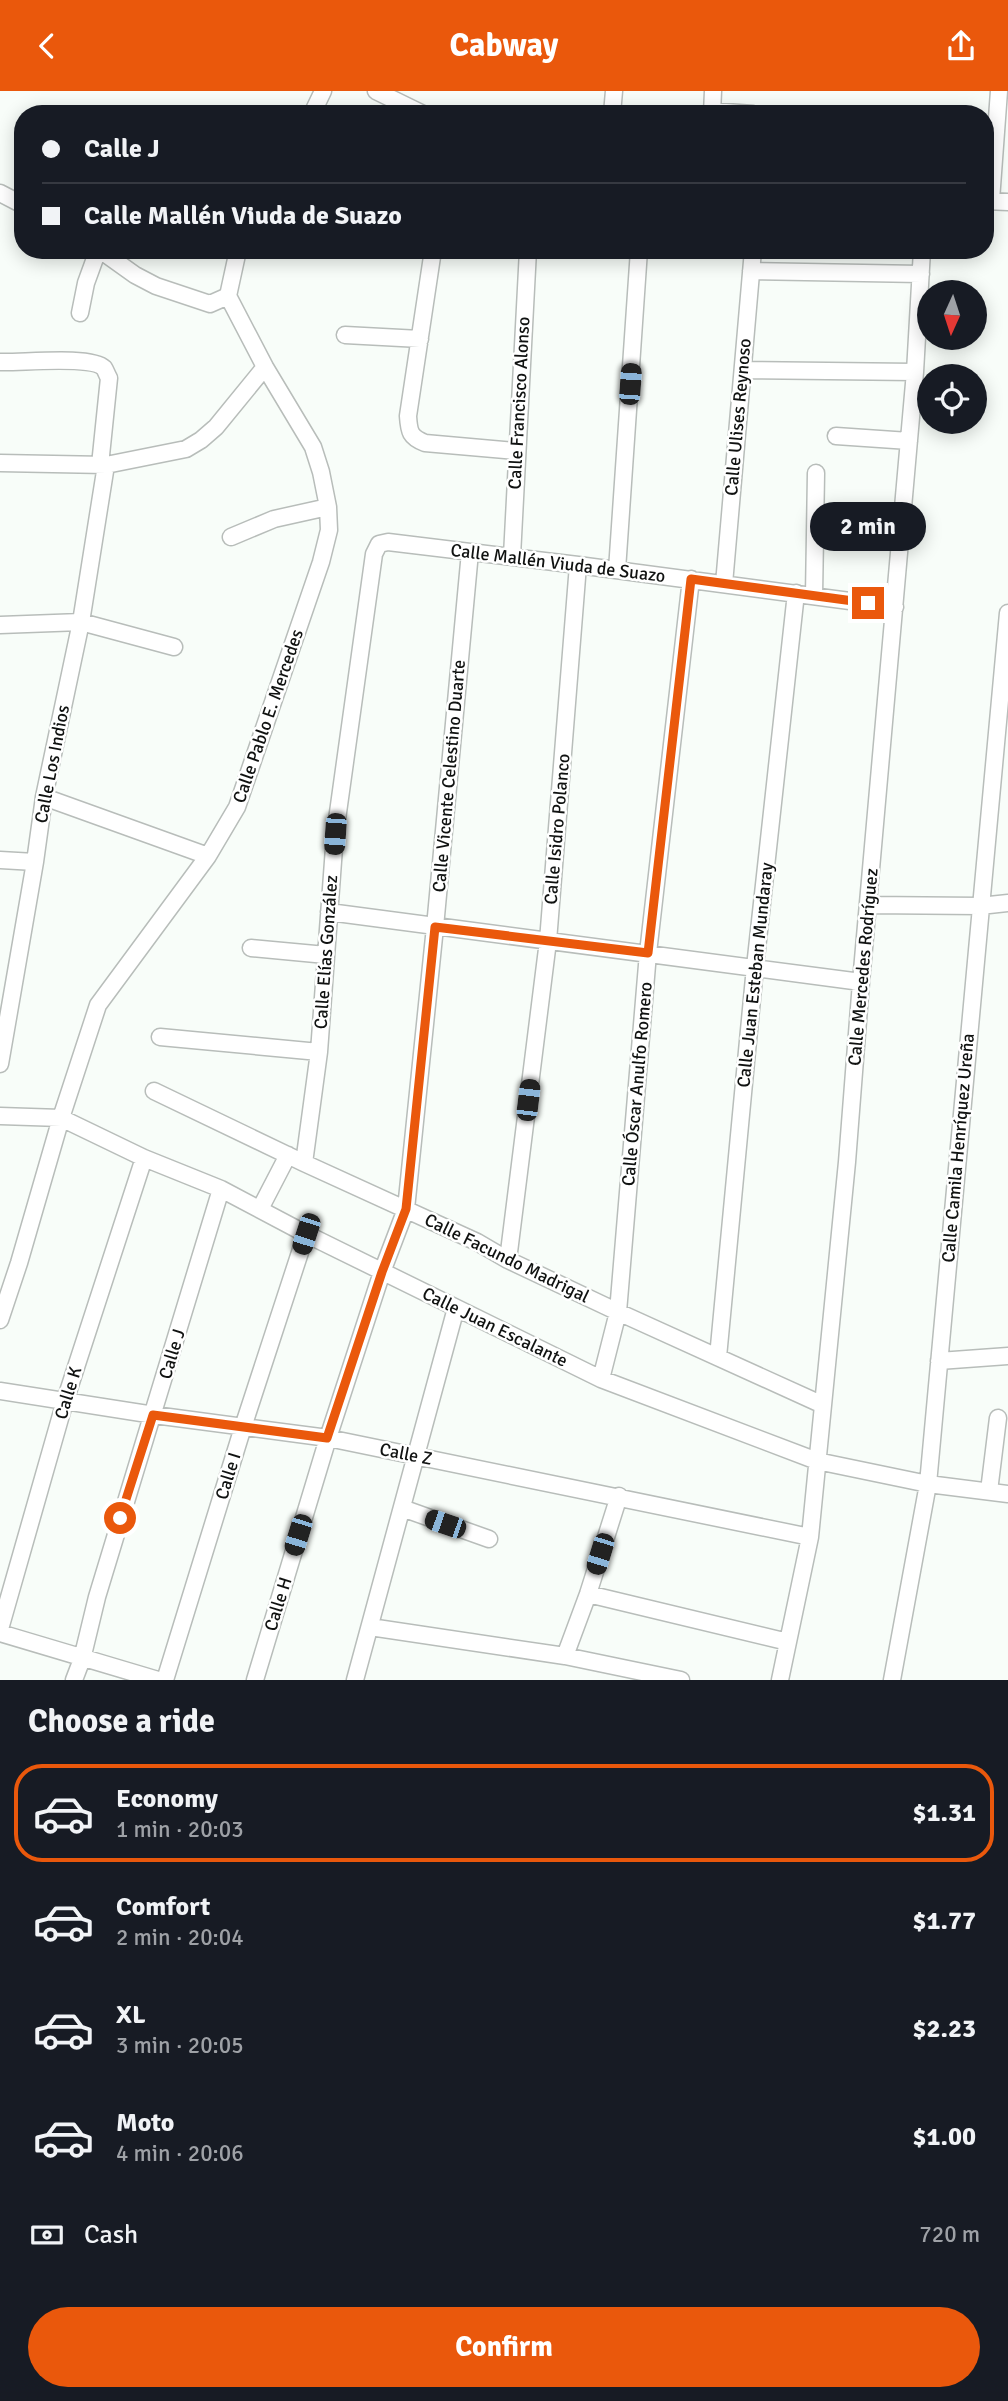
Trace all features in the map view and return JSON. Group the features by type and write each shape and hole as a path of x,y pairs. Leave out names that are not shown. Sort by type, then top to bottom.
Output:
{"street":[{"path":"376,91 405,105"},
{"path":"994,117 999,91"},
{"path":"80,313 86,283 95,259"},
{"path":"112,259 135,275 177,294 210,304 228,296 236,259"},
{"path":"432,259 408,416 409,431 413,438 425,443 516,451"},
{"name":"Calle Francisco Alonso","path":"512,556 527,259"},
{"path":"617,570 638,259"},
{"name":"Calle Ulises Reynoso","path":"724,584 752,259"},
{"name":"Calle Mercedes Rodríguez","path":"779,1680 810,1537 847,1162 915,372 922,259"},
{"path":"751,271 921,274"},
{"name":"Calle Pablo E. Mercedes","path":"0,1320 6,1281 19,1263 61,1118 98,1005 208,856 237,807 321,562 329,530 328,507 313,447 265,367 228,296"},
{"path":"345,335 420,339"},
{"name":"Calle Los Indios","path":"0,362 78,360 95,363 104,368 109,378 103,465 81,622 44,797 0,1064"},
{"path":"0,463 103,465 186,449 216,427 265,367"},
{"path":"743,370 915,372"},
{"path":"836,436 909,441"},
{"path":"814,596 816,473"},
{"path":"231,537 274,519 328,507"},
{"name":"Calle Mallén Viuda de Suazo","path":"388,542 895,607"},
{"name":"Calle Elías González","path":"304,1163 318,1052 335,834 374,554 379,544 388,542"},
{"name":"Calle Vicente Celestino Duarte","path":"406,1209 470,552"},
{"name":"Calle Isidro Polanco","path":"508,1260 548,941 578,565"},
{"name":"Calle Óscar Anulfo Romero","path":"601,1379 618,1312 648,953 691,579"},
{"name":"Calle Juan Esteban Mundaray","path":"718,1357 755,967 796,593"},
{"name":"Calle Camila Henríquez Ureña","path":"892,1680 928,1484 1008,613"},
{"path":"0,625 81,622 174,647"},
{"path":"44,797 208,856"},
{"path":"0,860 35,862"},
{"path":"868,905 980,906 1008,903"},
{"path":"329,912 861,982"},
{"path":"251,948 326,955"},
{"path":"160,1037 318,1052"},
{"name":"Calle Facundo Madrigal","path":"154,1091 477,1242 508,1260 618,1312 823,1405"},
{"name":"Calle Juan Escalante","path":"0,1116 61,1118 144,1158 221,1189 306,1234 601,1379 817,1461 928,1484 1008,1494"},
{"path":"260,1209 288,1155"},
{"name":"Calle K","path":"0,1631 65,1401 144,1158"},
{"name":"Calle J","path":"74,1680 221,1189"},
{"name":"Calle H","path":"255,1680 327,1438 382,1272 406,1209"},
{"name":"Calle I","path":"165,1680 306,1234"},
{"path":"355,1680 456,1308"},
{"path":"939,1361 1008,1356"},
{"name":"Calle Z","path":"0,1391 327,1438 810,1537"},
{"path":"989,1492 998,1418"},
{"path":"565,1656 619,1496"},
{"path":"402,1508 489,1539"},
{"path":"588,1594 788,1642"},
{"path":"370,1627 565,1656 681,1680"},
{"path":"0,1631 82,1659 158,1680"}],"route":[{"path":"120,1518 153,1415 327,1438 382,1272 406,1209 435,927 648,953 691,579 868,603"}]}
